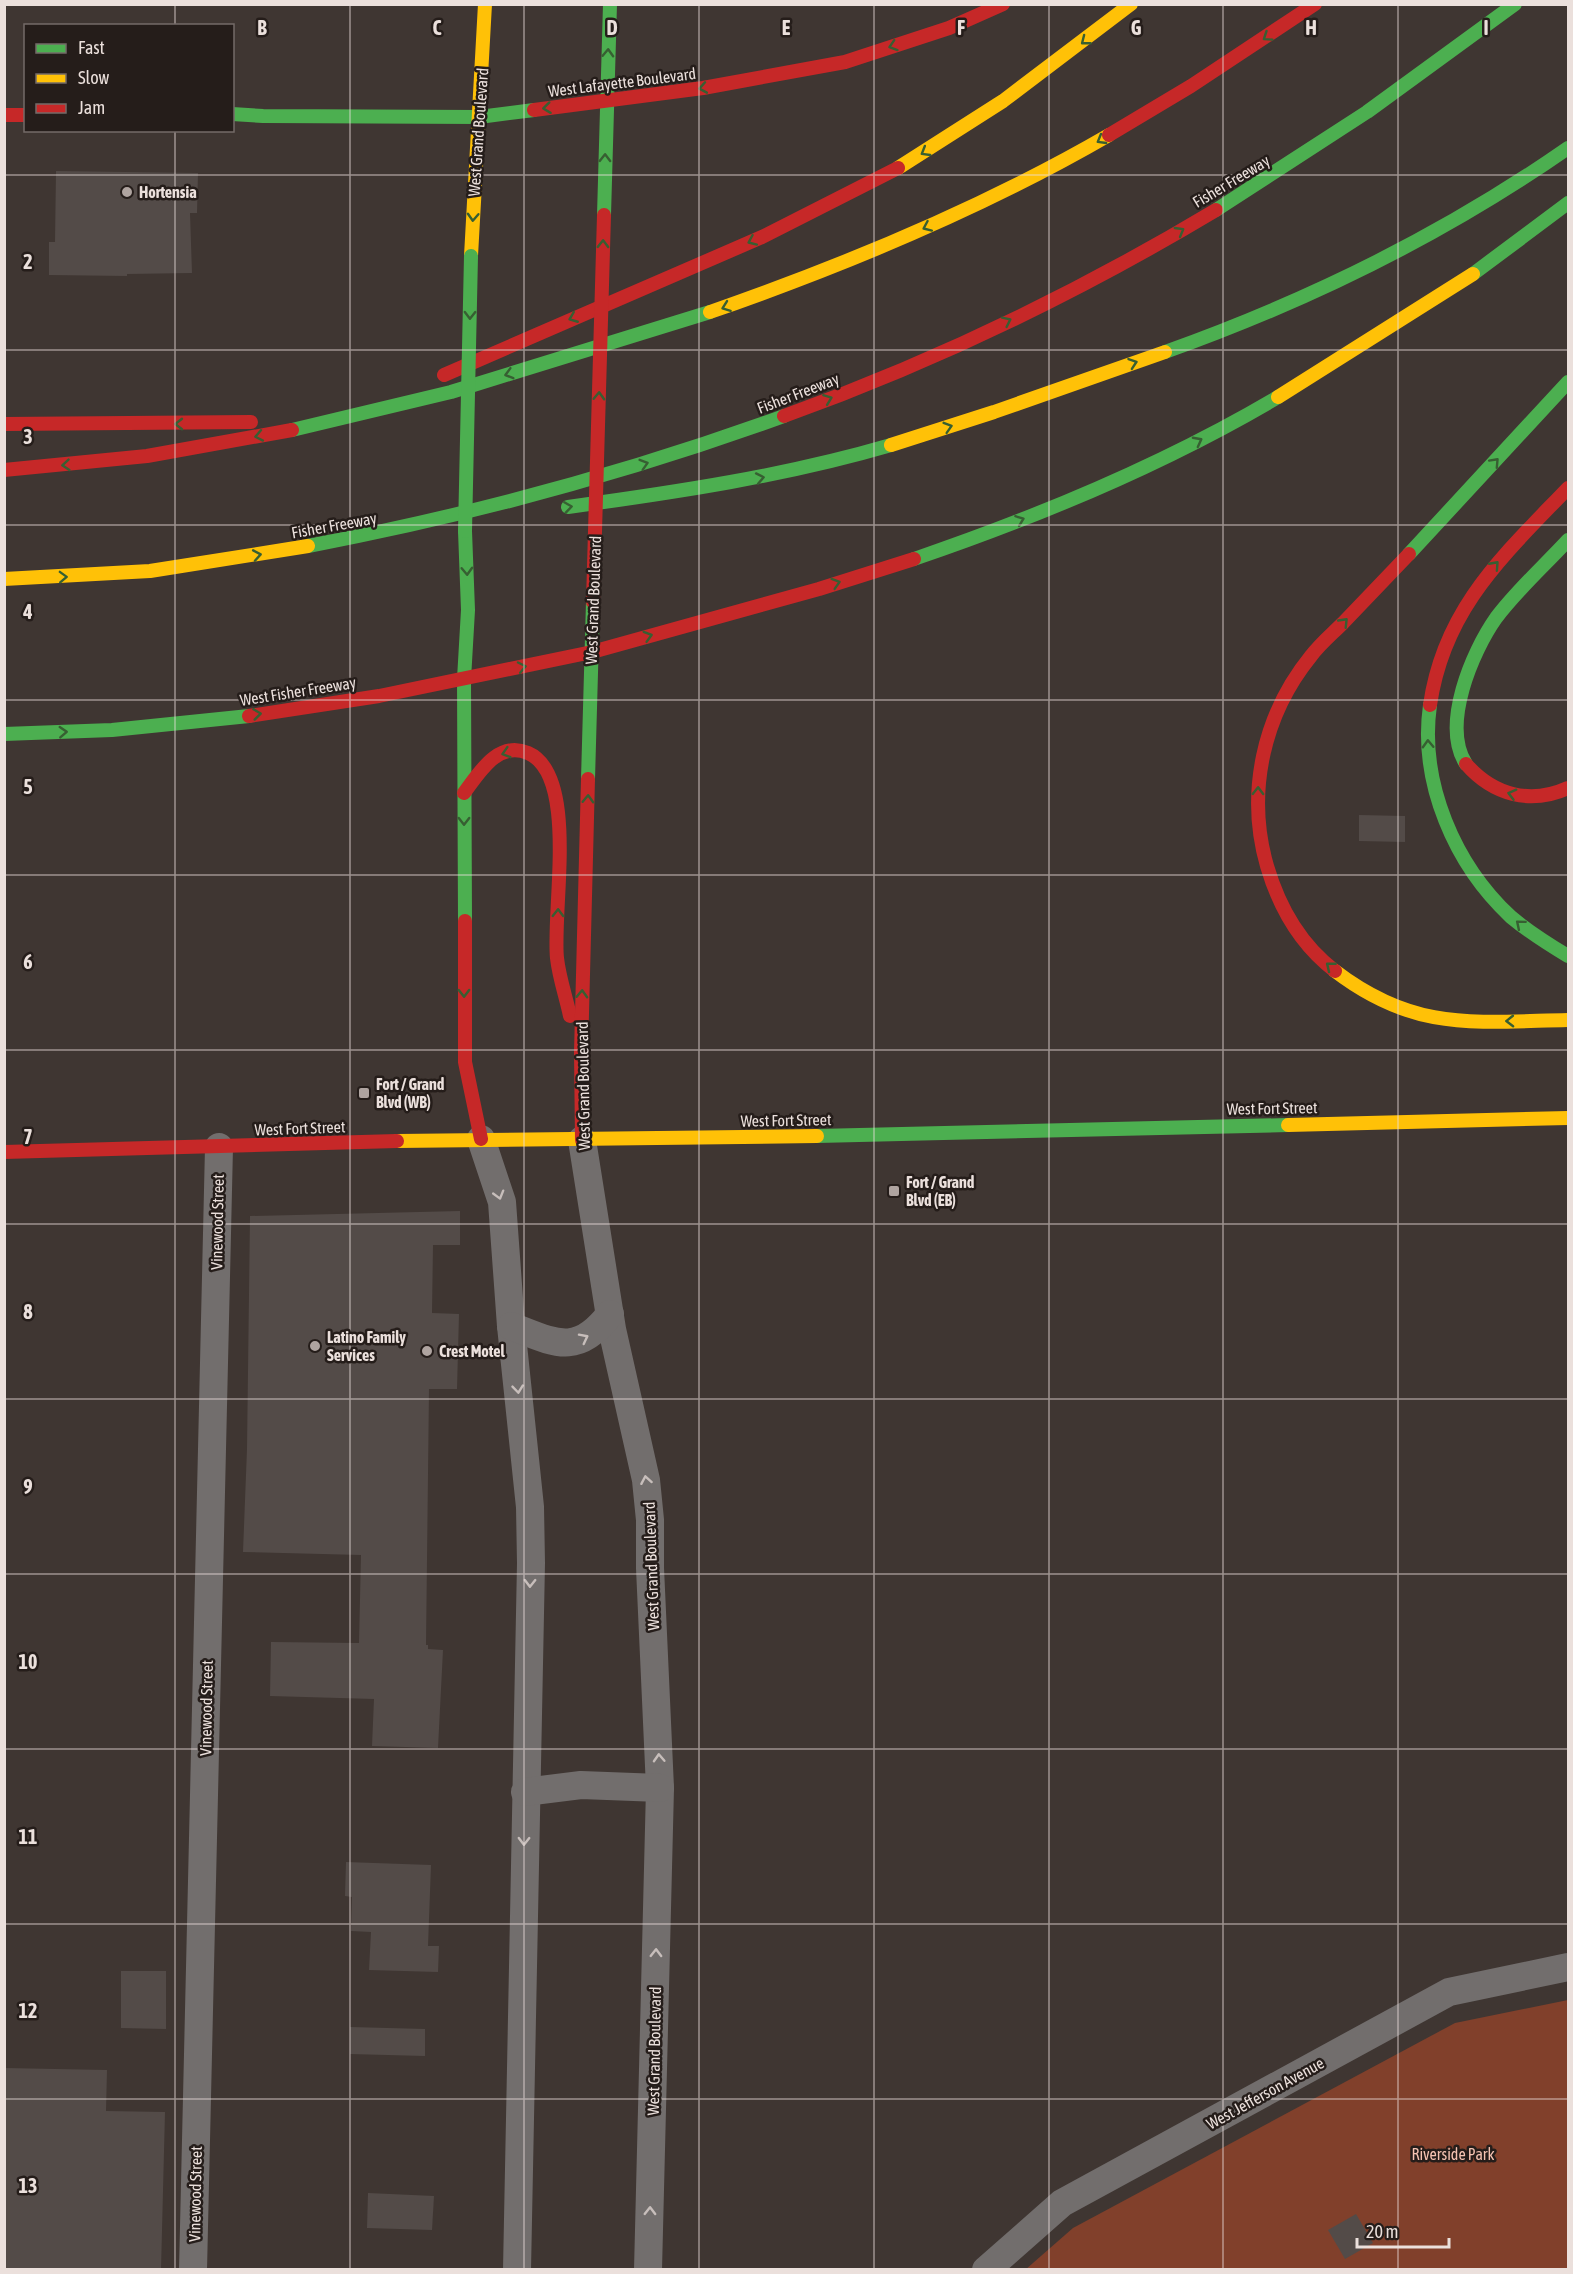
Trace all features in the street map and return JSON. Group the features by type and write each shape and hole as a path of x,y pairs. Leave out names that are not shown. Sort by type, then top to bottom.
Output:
{"main road":[{"name":"West Grand Boulevard","path":"481,1139 465,1062 464,679 468,610 465,531 471,256 485,4"},
{"name":"West Grand Boulevard","path":"582,1140 580,1053 610,4"},
{"name":"West Lafayette Boulevard","path":"234,114 479,117 702,88 845,62 949,28 1004,4"},
{"path":"4,424 200,423 349,417 533,334 673,276 866,186 987,113 1069,54 1131,4"},
{"path":"4,470 191,450 349,417 416,402 666,328 801,279 922,230 998,194 1072,156 1191,86 1315,4"},
{"path":"1404,87 1491,4"},
{"name":"Fisher Freeway","path":"4,579 106,575 177,567 247,557 454,518 653,462 786,415 918,362 1045,303 1168,238 1288,165 1404,87 1515,4"},
{"path":"4,116 24,115"},
{"path":"549,510 701,489 807,467 958,424 1125,366 1278,309 1355,273 1453,222 1569,148"},
{"name":"West Fisher Freeway","path":"4,734 175,724 279,712 433,686 592,652 834,583 952,546 1069,501 1156,464 1283,393 1412,315 1487,264 1569,203"},
{"path":"1569,382 1456,505 1311,656 1292,684 1276,714 1258,784 1259,823 1264,857 1293,925 1322,960 1357,988 1383,1003 1421,1016 1468,1021 1569,1020"},
{"path":"1569,488 1492,568 1470,597 1436,673 1428,728 1429,756 1438,801 1454,839 1475,875 1489,894 1513,919 1536,938 1569,956"},
{"path":"385,532 514,515"},
{"path":"1569,540 1521,591 1488,632 1460,694 1454,725 1455,740 1466,762 1474,773 1495,788 1530,798 1544,797 1569,788"},
{"path":"464,793 489,761 499,753 508,750 517,749 538,758 552,779 559,811 557,958 580,1053"},
{"name":"West Fort Street","path":"4,1152 481,1139 582,1140 1569,1118"}],"street":[{"name":"West Grand Boulevard","path":"481,1139 502,1202 511,1326 530,1507 531,1563 517,2270"},
{"name":"West Grand Boulevard","path":"582,1140 610,1314 646,1480 650,1520 660,1788 648,2270"},
{"name":"Vinewood Street","path":"193,2270 219,1147"},
{"path":"511,1326 544,1339 562,1343 576,1342 589,1337 598,1330 610,1314"},
{"path":"525,1792 581,1785 660,1788"},
{"name":"West Jefferson Avenue","path":"986,2270 1062,2203 1449,1992 1569,1966"}],"green space":[{"name":"Riverside Park","path":"1568,2000 1568,2269 1025,2270 1073,2228 1455,2023"}],"building":[{"path":"56,171 198,173 197,213 190,213 192,273 127,274 127,276 49,275 49,242 55,242"},
{"path":"1359,815 1405,816 1405,842 1359,841"},
{"path":"460,1211 460,1245 433,1245 432,1313 459,1314 457,1389 429,1389 426,1645 428,1649 443,1650 438,1748 372,1746 374,1699 270,1696 271,1642 359,1643 361,1555 243,1552 247,1449 250,1216"},
{"path":"346,1862 431,1865 428,1946 439,1946 438,1972 369,1970 371,1932 351,1931 352,1897 345,1896"},
{"path":"121,1971 166,1971 166,2029 121,2028"},
{"path":"350,2027 425,2029 425,2056 350,2054"},
{"path":"4,2068 107,2070 106,2111 165,2112 161,2270 4,2270"},
{"path":"368,2193 434,2196 432,2230 367,2228"},
{"path":"1356,2214 1373,2243 1345,2259 1328,2230"}],"traffic: fast":[{"path":"604,215 610,4"},
{"path":"1216,210 1367,112 1515,4"},
{"path":"234,114 479,117 534,110"},
{"path":"1165,352 1271,311 1373,264 1521,180 1568,148"},
{"path":"1473,274 1568,203"},
{"path":"465,531 471,256"},
{"path":"292,430 451,392 710,312"},
{"path":"1409,554 1568,382"},
{"path":"914,559 1054,507 1146,467 1235,422 1278,397"},
{"path":"308,546 429,521 549,491 666,456 784,416"},
{"path":"568,507 690,489 771,474 891,445"},
{"path":"465,531 468,610 464,679 465,921"},
{"path":"1466,764 1459,748 1457,730 1458,710 1469,669 1496,618 1568,540"},
{"path":"588,779 593,602"},
{"path":"1430,705 1428,734 1430,764 1445,821 1458,848 1473,873 1511,917 1568,956"},
{"path":"4,734 112,730 249,716"},
{"path":"817,1136 1288,1125"}],"traffic: slow":[{"path":"471,256 485,4"},
{"path":"898,168 1003,101 1131,4"},
{"path":"710,312 762,294 914,233 1013,187 1109,135"},
{"path":"1278,397 1473,274"},
{"path":"891,445 994,412 1165,352"},
{"path":"4,579 150,571 308,546"},
{"path":"1335,971 1364,991 1392,1005 1419,1014 1474,1021 1568,1020"},
{"path":"1288,1125 1568,1118"},
{"path":"397,1141 817,1136"}],"traffic: jam":[{"path":"534,110 703,88 845,62 949,28 1003,4"},
{"path":"1109,135 1191,86 1315,4"},
{"path":"4,115 24,115"},
{"path":"444,375 762,237 898,168"},
{"path":"784,416 896,373 1005,324 1112,269 1216,210"},
{"path":"593,602 604,215"},
{"path":"4,424 251,422"},
{"path":"4,470 147,456 292,430"},
{"path":"1430,705 1437,671 1448,640 1463,611 1480,585 1500,561 1568,488"},
{"path":"1335,971 1302,937 1285,910 1272,881 1261,838 1258,811 1263,756 1270,729 1294,679 1322,643 1409,554"},
{"path":"592,652 819,589 914,559"},
{"path":"249,716 379,696 592,652"},
{"path":"464,793 490,761 507,751 517,750 528,753 544,766 553,788 558,815 560,846 557,958 570,1016"},
{"path":"1466,764 1488,783 1513,794 1540,796 1568,788"},
{"path":"582,1140 581,1053 588,779"},
{"path":"465,921 465,1062 481,1139"},
{"path":"4,1152 397,1141"}],"place":[{"name":"Hortensia","path":"127,192"},
{"name":"Fort / Grand Blvd (WB)","path":"364,1093"},
{"name":"Fort / Grand Blvd (EB)","path":"894,1191"},
{"name":"Latino Family Services","path":"315,1346"},
{"name":"Crest Motel","path":"427,1351"}]}
